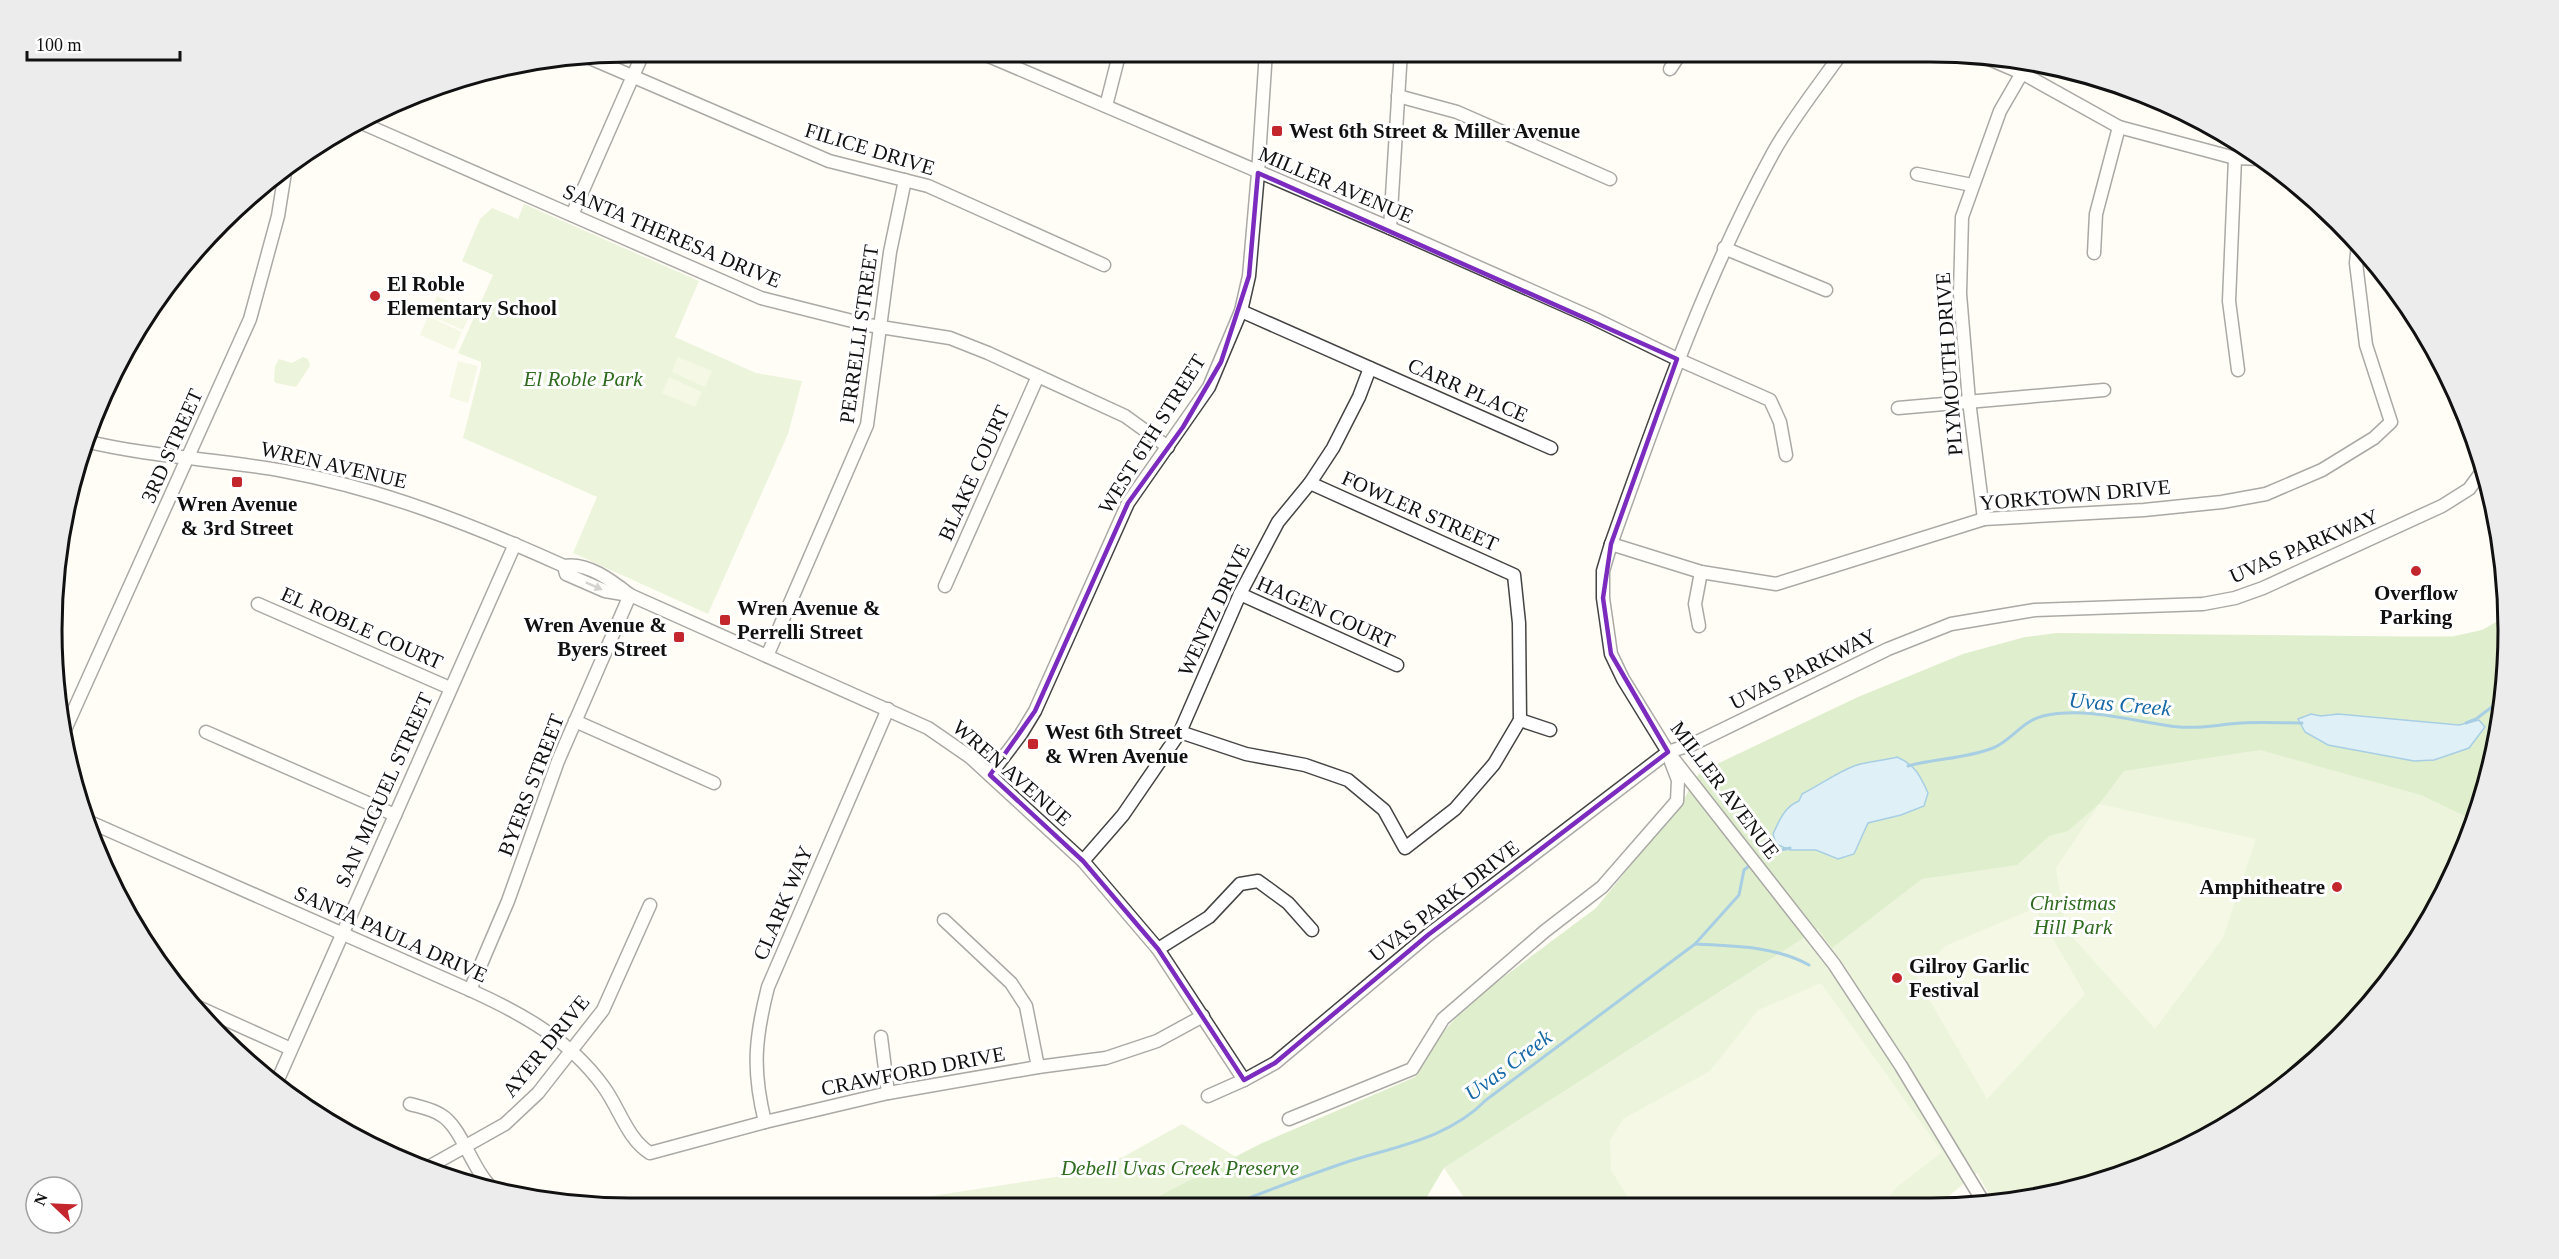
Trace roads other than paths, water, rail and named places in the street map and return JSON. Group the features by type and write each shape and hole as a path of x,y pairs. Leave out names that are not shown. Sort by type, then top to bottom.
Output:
{"street":[{"path":"572,215 639,62"},
{"name":"MILLER AVENUE","path":"1003,62 1390,228 1593,318 1677,359"},
{"path":"1106,106 1117,62"},
{"name":"WEST 6TH STREET","path":"990,775 1035,711 1128,503 1209,387 1241,310 1249,276 1265,62"},
{"path":"1390,228 1400,62"},
{"path":"1670,69 1675,62"},
{"name":"MILLER AVENUE","path":"1834,62 1774,150 1724,248 1677,359 1611,544 1603,571 1603,598 1611,654 1668,752 1834,964 1901,1066 1979,1195"},
{"name":"FILICE DRIVE","path":"602,63 829,161 928,186 1104,265"},
{"path":"2007,66 2119,127 2235,158 2247,158"},
{"name":"PLYMOUTH DRIVE","path":"1984,519 1969,401 1960,294 1962,217 2000,111 2022,73"},
{"path":"1398,96 1457,112 1610,178"},
{"name":"SANTA THERESA DRIVE","path":"368,126 761,298 843,320 950,338 1135,422 1168,447"},
{"path":"2094,253 2096,214 2119,127"},
{"path":"2235,158 2229,301 2238,370"},
{"path":"1917,174 1972,185"},
{"name":"3RD STREET","path":"69,721 250,319 278,216 284,179"},
{"name":"PERRELLI STREET","path":"767,656 867,425 895,222 905,180"},
{"path":"1724,248 1826,290"},
{"name":"YORKTOWN DRIVE","path":"1611,544 1701,573 1776,584 1984,519 2144,510 2222,502 2266,494 2322,470 2374,438 2391,422 2366,345 2357,255"},
{"name":"CARR PLACE","path":"1241,310 1551,448"},
{"path":"1677,359 1770,400 1780,422 1786,455"},
{"name":"WENTZ DRIVE","path":"1083,861 1123,815 1180,732 1240,594 1278,522 1310,483 1333,448 1359,397 1370,368"},
{"name":"BLAKE COURT","path":"945,586 1038,376"},
{"path":"1898,408 2104,390"},
{"name":"WREN AVENUE","path":"94,443 241,463 341,483 438,512 564,566 576,564 611,580 630,595 888,709 948,740 990,775 1083,861 1158,949 1244,1080"},
{"name":"UVAS PARKWAY","path":"1668,752 1694,744 1888,649 1951,624 2035,610 2203,604 2235,598 2263,588 2442,507 2469,489 2477,478"},
{"name":"FOWLER STREET","path":"1310,483 1514,575 1520,623 1520,720"},
{"name":"SAN MIGUEL STREET","path":"279,1076 515,544"},
{"path":"1699,626 1695,604 1701,573"},
{"name":"HAGEN COURT","path":"1240,594 1397,666"},
{"name":"BYERS STREET","path":"470,990 501,920 548,785 630,595"},
{"name":"EL ROBLE COURT","path":"258,604 450,688"},
{"name":"CLARK WAY","path":"765,1122 755,1066 757,1032 768,987 888,709"},
{"path":"1180,732 1246,754 1305,765 1348,780 1384,810 1405,848 1455,809 1494,764 1520,720 1550,730"},
{"path":"575,721 714,783"},
{"path":"206,732 395,815"},
{"path":"1289,1119 1412,1069 1443,1019 1545,931 1602,886 1677,801 1678,780 1668,752"},
{"name":"UVAS PARK DRIVE","path":"1208,1096 1275,1063 1428,935 1668,752"},
{"name":"SANTA PAULA DRIVE","path":"97,825 522,1015 572,1051 604,1086 633,1136"},
{"path":"1158,949 1209,917 1240,884 1258,881 1288,903 1312,930"},
{"name":"AYER DRIVE","path":"436,1163 505,1124 523,1109 572,1051 603,1010 650,905"},
{"path":"944,920 1011,983 1026,1006 1038,1067"},
{"path":"210,1013 291,1049"},
{"name":"CRAWFORD DRIVE","path":"633,1136 650,1153 765,1122 888,1093 1038,1067 1106,1058 1157,1041 1203,1016"},
{"path":"881,1037 888,1093"},
{"path":"410,1104 440,1114 448,1121 483,1178"}],"water":[{"path":"2311,714 2321,716 2338,714 2459,725 2479,720 2485,727 2469,748 2434,760 2414,761 2328,745 2305,732 2298,719"},
{"path":"1897,757 1913,767 1922,781 1928,793 1924,806 1901,815 1868,823 1854,854 1838,859 1816,850 1790,850 1776,844 1773,834 1780,819 1790,806 1799,801 1802,794 1854,766"}],"waterway":[{"name":"Uvas Creek","path":"2466,723 2476,719 2493,706"},
{"name":"Uvas Creek","path":"1908,766 1993,748 2029,722 2043,716 2060,713 2094,714 2179,727 2242,723 2302,723"},
{"name":"Uvas Creek","path":"1768,853 1790,848"},
{"name":"Uvas Creek","path":"1249,1198 1327,1169 1418,1141 1471,1114 1486,1100 1695,944 1739,895 1744,870 1749,866"},
{"path":"1695,944 1768,951 1809,965"}],"place":[{"name":"West 6th Street & Miller Avenue","path":"1277,131"},
{"name":"El Roble Elementary School","path":"375,296"},
{"name":"Wren Avenue & 3rd Street","path":"237,482"},
{"name":"Overflow Parking","path":"2416,571"},
{"name":"Wren Avenue & Perrelli Street","path":"725,620"},
{"name":"Wren Avenue & Byers Street","path":"679,637"},
{"name":"West 6th Street & Wren Avenue","path":"1033,744"},
{"name":"Amphitheatre","path":"2337,887"},
{"name":"Gilroy Garlic Festival","path":"1897,978"}],"park label":[{"name":"El Roble Park","path":"583,379"},
{"name":"Christmas Hill Park","path":"2073,915"},
{"name":"Debell Uvas Creek Preserve","path":"1180,1168"}]}
